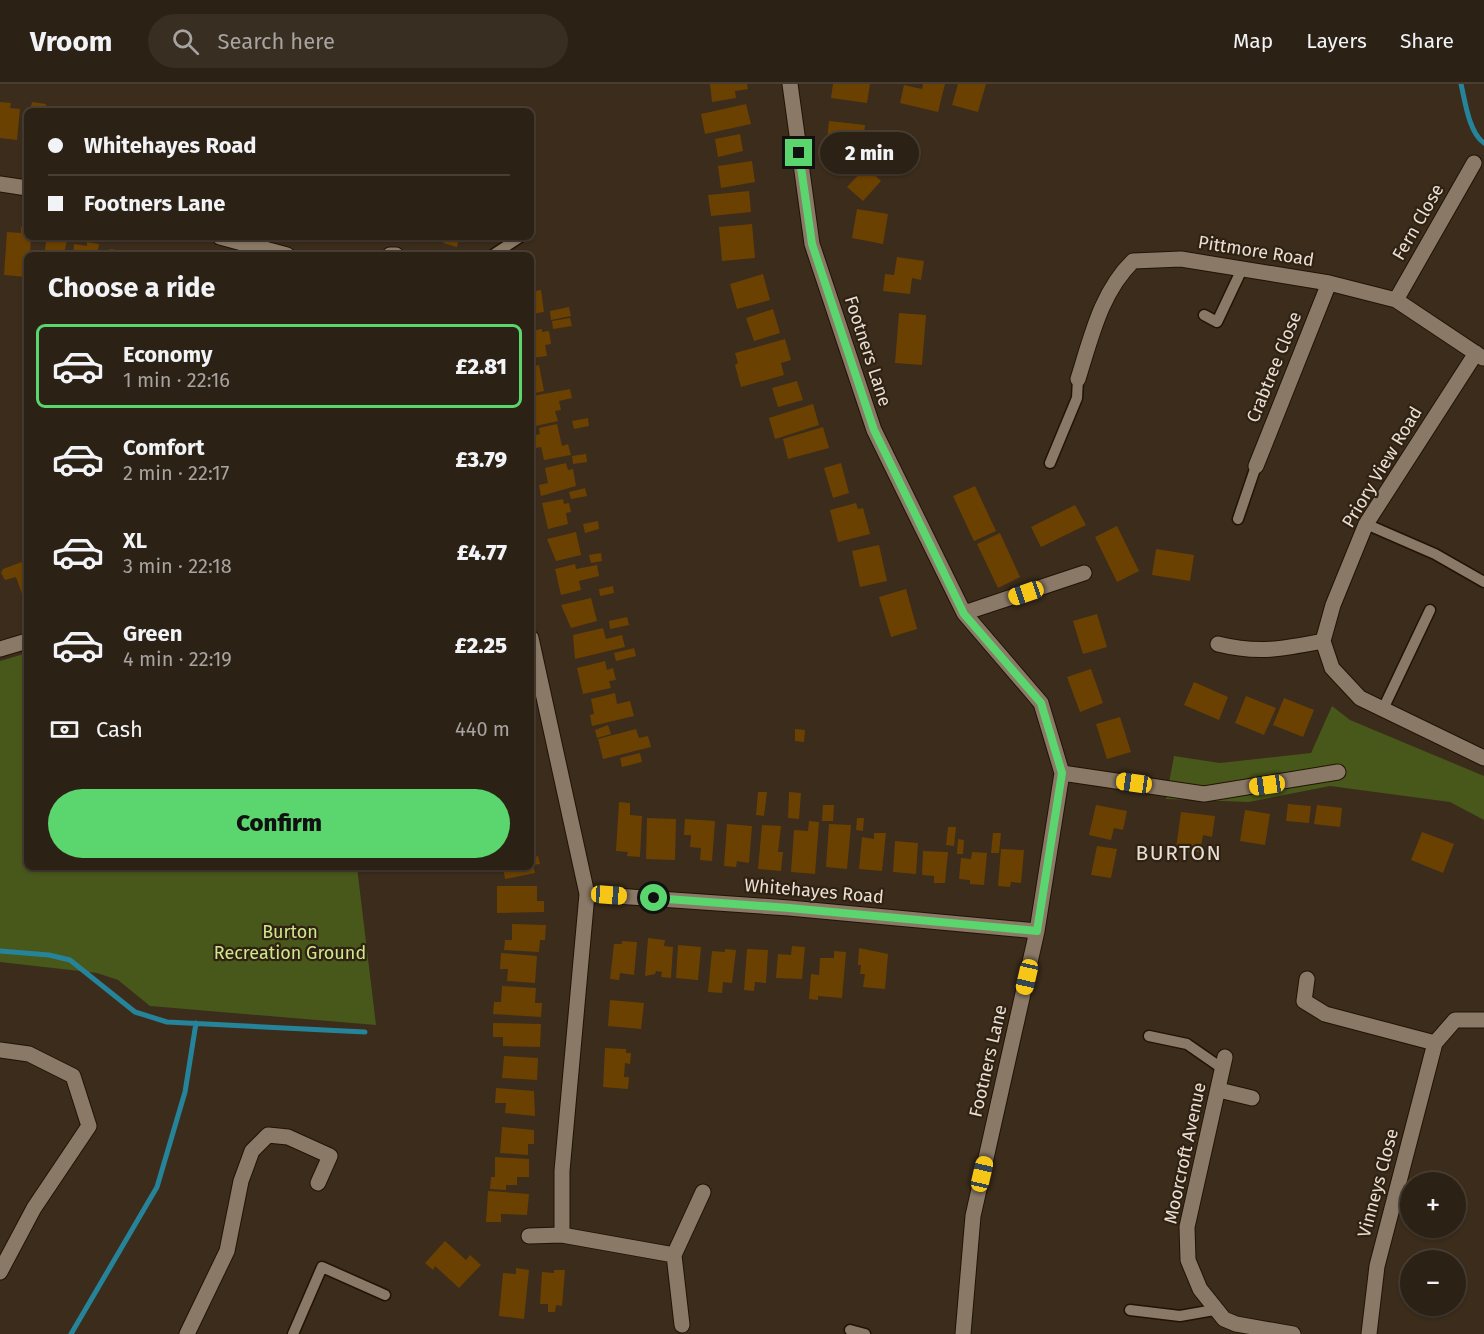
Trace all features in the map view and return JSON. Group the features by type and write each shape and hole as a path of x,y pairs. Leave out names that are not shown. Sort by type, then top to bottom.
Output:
{"street":[{"name":"Footners Lane","path":"790,84 816,255 874,430 964,614 1041,703 1062,773 1037,931 973,1216 963,1334"},
{"name":"Fern Close","path":"1396,300 1474,163"},
{"path":"0,184 24,188"},
{"path":"231,240 276,252"},
{"name":"Pittmore Road","path":"1078,379 1107,293 1119,275 1133,261 1180,259 1329,283 1396,300 1480,356"},
{"name":"Crabtree Close","path":"1256,466 1329,283"},
{"name":"Priory View Road","path":"1323,641 1333,605 1366,524 1480,356"},
{"path":"964,614 1084,573"},
{"path":"1218,644 1245,651 1274,651 1323,641 1332,668 1360,698 1484,758"},
{"path":"0,649 24,642"},
{"path":"534,652 587,894 562,1171 562,1235"},
{"path":"1062,773 1204,794 1338,772"},
{"name":"Whitehayes Road","path":"587,894 789,908 1037,931"},
{"path":"1306,979 1304,1001 1325,1014 1435,1043"},
{"name":"Vinneys Close","path":"1369,1334 1377,1266 1435,1043 1455,1020 1484,1020"},
{"path":"0,1050 29,1054 73,1076 89,1126 34,1208 0,1272"},
{"name":"Moorcroft Avenue","path":"1224,1063 1187,1227 1188,1260 1200,1289 1214,1310 1224,1318 1236,1324 1293,1334"},
{"path":"1219,1090 1252,1098"},
{"path":"187,1334 227,1251 241,1181 252,1151 268,1135 288,1137 330,1156 318,1183"},
{"path":"682,1325 674,1255 703,1192"},
{"path":"529,1236 562,1235 674,1255"}],"lane":[{"path":"498,252 516,240"},
{"path":"1204,315 1217,322 1242,269"},
{"path":"1050,463 1077,398 1078,379"},
{"path":"1238,519 1256,466"},
{"path":"1366,524 1435,554 1484,582"},
{"path":"1383,709 1430,610"},
{"path":"1149,1036 1187,1044 1224,1063"},
{"path":"292,1334 322,1267 385,1295"},
{"path":"1130,1310 1180,1316 1214,1310"},
{"path":"850,1330 865,1334"}],"green space":[{"name":"Burton Recreation Ground","path":"24,654 24,870 357,870 376,1025 150,1006 118,980 97,973 0,962 0,661"},
{"path":"1332,706 1350,720 1484,776 1484,820 1450,802 1330,786 1249,802 1166,799 1174,756 1220,763 1311,753"}],"building":[{"path":"710,84 747,84 748,89 735,91 736,98 712,102"},
{"path":"833,84 870,84 867,103 831,98"},
{"path":"923,84 945,84 938,112 900,103 904,85 922,89"},
{"path":"958,84 986,84 978,112 952,105"},
{"path":"0,102 11,103 10,108 20,109 17,140 0,138"},
{"path":"32,102 46,104 45,108 31,108"},
{"path":"746,104 751,124 705,134 701,114"},
{"path":"829,121 865,125 862,153 826,149"},
{"path":"740,134 743,151 718,157 715,139"},
{"path":"752,161 755,182 721,188 718,166"},
{"path":"866,167 881,181 863,201 847,187"},
{"path":"749,191 751,212 711,216 708,195"},
{"path":"857,209 888,214 883,244 852,238"},
{"path":"752,224 755,258 722,261 719,227"},
{"path":"21,227 24,228 24,240 31,240 30,252 24,252 24,277 4,275 7,232 21,233"},
{"path":"46,240 67,240 65,252 44,252"},
{"path":"444,240 458,240 457,247 443,243"},
{"path":"87,242 99,244 98,252 73,252 74,244 87,246"},
{"path":"110,249 123,251 123,252 110,252"},
{"path":"897,257 924,261 921,280 912,278 910,294 883,291 885,274 894,275"},
{"path":"763,274 770,300 737,309 730,284"},
{"path":"541,290 544,312 534,314 534,291"},
{"path":"569,307 571,316 551,320 550,311"},
{"path":"773,309 780,333 754,341 746,318"},
{"path":"899,313 926,315 922,365 895,363"},
{"path":"570,318 572,326 553,329 552,321"},
{"path":"534,330 549,331 551,344 545,345 547,356 534,358"},
{"path":"785,339 791,360 781,363 784,375 741,387 735,365 738,363 735,353"},
{"path":"539,365 544,391 534,393 534,366"},
{"path":"797,381 803,400 778,407 772,388"},
{"path":"570,389 572,398 559,401 561,410 555,411 558,421 534,426 534,396"},
{"path":"813,404 819,425 775,439 769,418"},
{"path":"588,418 589,426 574,429 572,421"},
{"path":"557,424 562,446 568,444 571,455 544,460 541,447 534,448 534,435 540,434 539,428"},
{"path":"823,427 829,448 788,459 783,439"},
{"path":"586,454 587,462 573,464 572,456"},
{"path":"566,463 568,470 573,469 576,486 541,496 539,485 548,483 545,468"},
{"path":"841,463 849,493 833,498 824,468"},
{"path":"975,486 996,531 974,541 953,496"},
{"path":"585,488 587,496 571,499 569,492"},
{"path":"563,499 564,504 569,503 571,512 566,513 568,524 548,529 542,503"},
{"path":"856,503 858,509 863,508 870,534 838,542 830,510"},
{"path":"1075,505 1086,525 1041,547 1031,527"},
{"path":"598,521 599,529 585,533 583,524"},
{"path":"1117,526 1139,571 1117,582 1095,537"},
{"path":"576,532 581,555 556,561 547,539"},
{"path":"1000,533 1020,577 998,588 977,544"},
{"path":"879,545 887,581 860,587 852,551"},
{"path":"1156,549 1194,555 1190,581 1152,575"},
{"path":"601,553 602,561 591,563 589,555"},
{"path":"24,561 24,593 22,594 16,577 5,580 1,573 3,569"},
{"path":"575,564 576,569 597,565 599,576 579,581 581,590 561,595 555,569"},
{"path":"613,586 614,593 600,596 599,589"},
{"path":"906,589 917,629 891,637 879,597"},
{"path":"591,598 597,621 571,628 561,605"},
{"path":"1097,614 1107,647 1083,654 1073,621"},
{"path":"627,617 629,625 610,629 609,621"},
{"path":"603,628 606,639 622,635 625,647 575,659 573,635"},
{"path":"634,648 636,656 616,661 614,653"},
{"path":"605,661 607,670 613,668 616,680 609,681 611,688 583,694 577,668"},
{"path":"1091,669 1103,703 1080,712 1067,677"},
{"path":"1194,682 1228,697 1219,720 1184,705"},
{"path":"615,693 617,704 630,701 634,716 592,726 590,715 594,714 591,699"},
{"path":"1246,696 1276,708 1264,735 1235,723"},
{"path":"1284,698 1314,710 1303,737 1273,725"},
{"path":"1120,717 1131,752 1107,759 1096,724"},
{"path":"608,725 611,734 597,738 595,730"},
{"path":"636,729 639,738 648,736 651,747 603,759 598,739"},
{"path":"795,729 805,730 804,742 795,741"},
{"path":"640,753 642,762 622,767 620,758"},
{"path":"758,792 767,792 764,816 756,815"},
{"path":"789,792 801,793 799,819 788,818"},
{"path":"619,802 630,803 630,815 642,816 640,857 627,856 628,852 616,851"},
{"path":"1288,804 1311,806 1309,823 1286,821"},
{"path":"823,805 834,805 833,821 822,821"},
{"path":"1096,805 1127,811 1123,830 1114,828 1111,840 1089,835"},
{"path":"1317,805 1342,808 1340,827 1314,824"},
{"path":"1245,810 1270,814 1265,845 1240,841"},
{"path":"1181,812 1215,816 1212,837 1203,835 1200,852 1176,849"},
{"path":"647,818 676,819 675,860 646,859"},
{"path":"857,818 864,818 863,831 856,830"},
{"path":"685,819 715,821 712,861 700,860 701,848 690,847 691,835 684,835"},
{"path":"809,821 819,822 815,874 791,872 794,830 808,831"},
{"path":"727,824 752,826 749,863 737,861 736,867 724,866"},
{"path":"829,824 851,825 847,869 826,867"},
{"path":"762,825 781,826 778,852 783,852 781,871 758,869"},
{"path":"948,827 956,827 954,846 946,845"},
{"path":"1422,832 1454,844 1443,873 1411,860"},
{"path":"874,833 886,833 882,871 859,869 862,837 874,839"},
{"path":"993,833 1001,833 999,853 991,853"},
{"path":"958,839 964,840 963,854 957,854"},
{"path":"895,841 918,843 916,874 893,872"},
{"path":"1097,846 1117,849 1111,878 1091,875"},
{"path":"1001,849 1024,850 1021,883 1011,882 1010,887 998,886"},
{"path":"923,851 948,852 945,883 934,883 934,876 922,875"},
{"path":"972,852 987,853 984,885 970,884 970,880 959,879 961,858 971,859"},
{"path":"538,856 540,864 534,865 534,857"},
{"path":"534,869 535,873 505,879 504,870"},
{"path":"497,886 537,886 537,901 544,901 544,912 497,913"},
{"path":"512,924 546,925 545,940 540,940 539,952 504,950 505,940 512,940"},
{"path":"648,938 665,940 664,946 673,947 671,978 661,977 662,972 656,971 655,974 645,976"},
{"path":"622,941 637,942 634,975 620,973 619,980 610,979 614,944 622,944"},
{"path":"678,945 701,947 698,980 676,978"},
{"path":"792,946 805,947 802,979 776,978 778,954 791,955"},
{"path":"859,948 888,954 885,989 863,987 865,974 860,974"},
{"path":"725,949 736,950 732,983 723,982 722,993 708,992 712,951 725,952"},
{"path":"747,949 768,950 766,983 755,982 754,991 744,990"},
{"path":"834,951 846,952 842,998 818,996 818,1000 809,999 811,974 819,975 820,958 834,958"},
{"path":"501,953 537,956 535,983 507,981 508,969 500,969"},
{"path":"502,986 536,988 535,1003 542,1003 541,1017 493,1014 494,1002 501,1002"},
{"path":"610,1000 644,1003 641,1029 608,1026"},
{"path":"493,1023 541,1024 540,1047 503,1046 503,1037 493,1037"},
{"path":"605,1048 626,1049 626,1053 631,1053 630,1064 625,1063 624,1077 629,1077 628,1089 603,1087"},
{"path":"504,1056 538,1058 537,1080 502,1078"},
{"path":"496,1088 534,1091 535,1116 505,1113 506,1103 495,1103"},
{"path":"502,1127 534,1130 534,1144 528,1144 528,1155 500,1153"},
{"path":"495,1157 529,1159 529,1177 517,1177 517,1185 506,1185 506,1190 490,1189 491,1177 495,1177"},
{"path":"488,1191 529,1194 527,1215 501,1214 501,1222 486,1222"},
{"path":"445,1241 466,1260 470,1255 481,1265 459,1288 435,1266 433,1270 425,1263"},
{"path":"516,1268 529,1270 524,1319 499,1316 503,1273 516,1274"},
{"path":"554,1270 565,1270 562,1306 556,1305 555,1312 548,1312 548,1304 540,1304 542,1272 554,1273"}],"waterway":[{"path":"1461,84 1471,124 1484,143"},
{"path":"0,951 49,955 70,960 135,1012 167,1022 365,1032"},
{"path":"71,1334 157,1187 185,1092 196,1023"}],"district":[{"name":"BURTON","path":"1179,853"}],"route":[{"path":"654,898 1037,931 1062,773 1041,703 964,614 874,430 812,244 799,153"}]}
